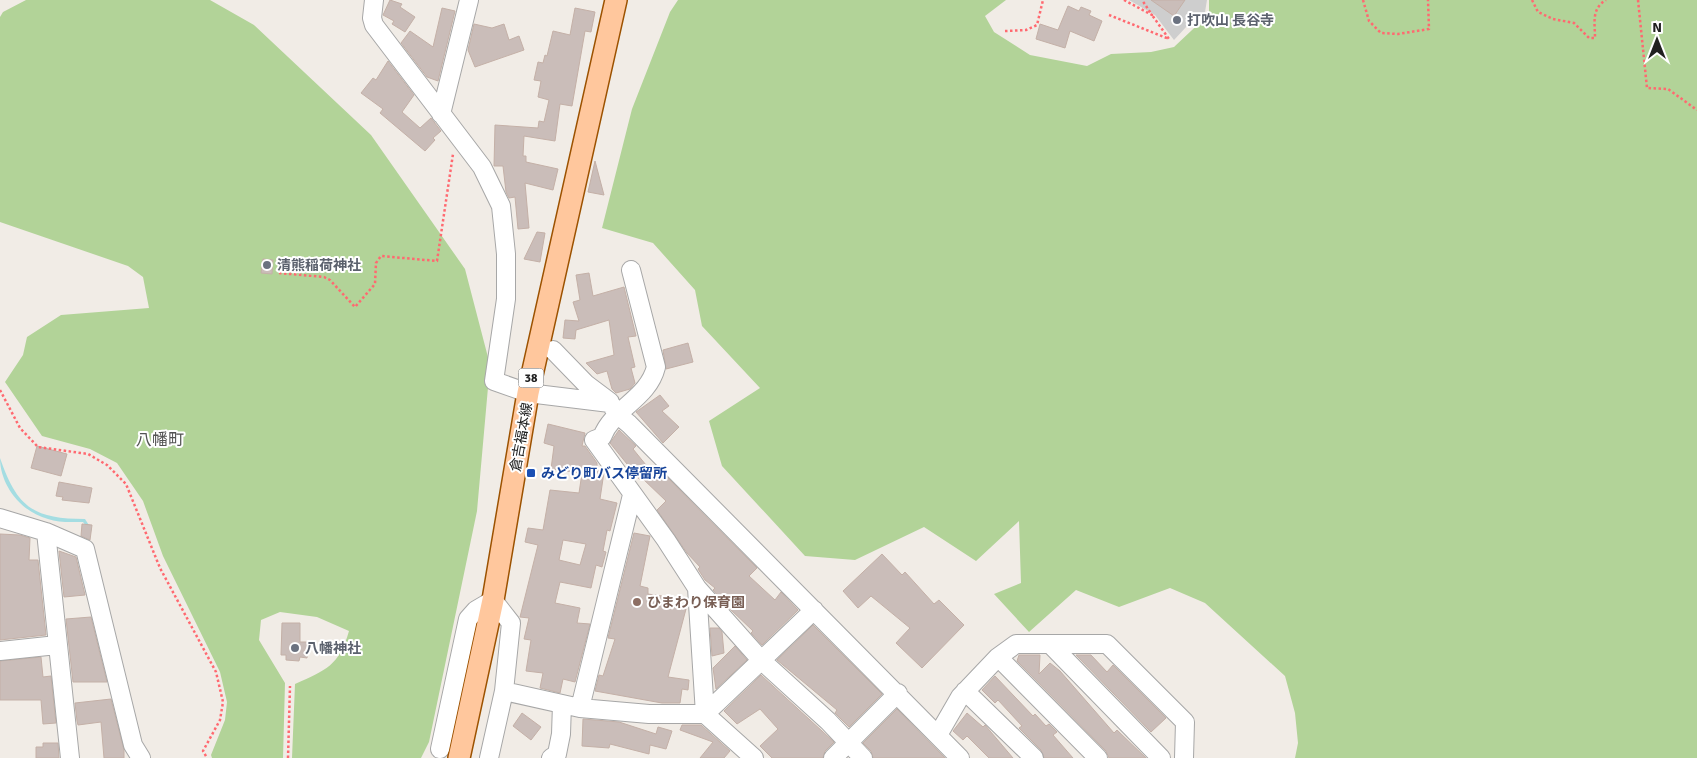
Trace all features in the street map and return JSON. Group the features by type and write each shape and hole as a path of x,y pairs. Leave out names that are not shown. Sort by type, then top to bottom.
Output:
{"main road":[{"name":"倉吉福本線","path":"449,754 492,600 528,392 616,0"}],"street":[{"path":"374,0 372,18 374,25 482,167 501,206 506,254 506,299 494,380 528,392 614,409"},
{"path":"441,114 469,0"},
{"path":"631,270 656,368 652,381 614,409 602,437 594,440 666,540 697,588 762,661 863,758"},
{"path":"553,350 898,693 960,758"},
{"path":"580,708 632,494"},
{"path":"0,518 46,532 85,549 134,745 140,758"},
{"path":"46,532 70,758"},
{"path":"697,588 705,714"},
{"path":"489,758 504,691 511,623 492,600"},
{"path":"705,714 814,610"},
{"path":"938,735 965,691 998,657 1016,644 1107,644 1185,722 1184,758"},
{"path":"0,651 57,645"},
{"path":"1051,645 1161,758"},
{"path":"998,657 1098,758"},
{"path":"504,691 580,708 649,714 705,714 754,758"},
{"path":"965,691 1034,758"},
{"path":"833,758 898,693"},
{"path":"551,758 557,754 562,734 562,704"}],"path":[{"path":"1005,31 1026,30 1037,25 1043,0"},
{"path":"1124,0 1152,16"},
{"path":"1109,16 1169,39 1142,0"},
{"path":"1363,0 1369,21 1381,33 1398,34 1429,29 1428,0"},
{"path":"1532,0 1538,12 1553,20 1574,23 1589,38 1595,38 1594,13 1600,4 1606,0"},
{"path":"1638,0 1647,88 1668,89 1697,110"},
{"path":"279,273 324,277 330,280 356,307 375,284 376,263 381,256 437,261 458,136"},
{"path":"0,390 20,428 38,447 88,454 108,465 126,484 160,568 216,672 223,702 220,720 203,751 206,758"},
{"path":"288,758 290,686"}],"shaded area":[{"name":"打吹山 長谷寺","path":"1129,0 1207,0 1205,12 1187,26 1174,40 1155,15"}],"green space":[{"path":"26,0 210,0 254,25 371,135 465,269 490,365 477,511 429,742 421,758 292,758 295,684 315,675 330,665 341,652 349,631 317,617 280,612 261,620 259,640 285,683 283,758 212,758 211,755 225,720 227,702 220,672 163,556 143,501 117,463 90,449 42,436 5,382 23,355 27,337 61,315 149,308 143,277 128,266 0,222 0,17 3,12"},
{"path":"678,0 1006,0 985,16 994,32 1030,55 1087,66 1111,54 1151,52 1174,47 1209,14 1209,0 1697,0 1697,758 1295,758 1298,743 1295,713 1285,676 1205,603 1170,588 1119,607 1076,590 1029,632 994,594 1021,583 1019,521 976,561 924,527 855,560 805,556 722,466 709,421 760,388 702,326 695,290 653,243 602,228 632,109 670,12"}],"water":[{"path":"0,458 13,488 29,507 40,513 52,516 85,519 92,530 90,531 83,522 52,520 38,515 21,504 8,487 1,468"}],"building":[{"path":"390,0 402,4 400,7 415,17 405,32 392,24 394,21 383,15"},
{"path":"1151,0 1185,0 1174,16"},
{"path":"1068,6 1079,11 1081,7 1091,11 1089,15 1102,21 1094,41 1070,31 1065,48 1036,39 1040,24 1058,30"},
{"path":"442,8 455,11 438,81 427,77 401,43 410,31 433,47"},
{"path":"575,8 595,12 591,32 585,31 572,106 560,104 555,141 524,136 523,156 526,156 526,162 558,169 553,190 525,183 529,228 518,229 515,197 509,198 506,192 503,166 494,166 495,125 538,128 539,121 544,122 549,100 538,97 541,81 534,80 538,62 543,63 545,55 547,56 553,31 570,35"},
{"path":"474,24 492,28 504,24 509,40 519,36 524,50 475,67 468,50"},
{"path":"388,61 414,95 402,112 420,128 431,118 441,131 433,138 435,140 425,151 380,113 383,109 361,93 373,78 376,80"},
{"path":"595,161 604,195 588,192"},
{"path":"537,232 545,233 540,262 524,259"},
{"path":"263,259 273,260 272,274 261,273"},
{"path":"589,273 593,296 624,287 636,336 628,337 635,367 631,368 635,383 630,389 616,393 612,389 607,371 597,374 586,363 614,355 609,320 576,330 575,339 563,338 565,320 579,321 573,302 580,300 576,275"},
{"path":"688,343 693,362 666,369 663,350"},
{"path":"660,395 669,406 662,411 679,427 663,443 636,412"},
{"path":"548,424 585,433 582,446 585,446 597,463 597,470 604,472 600,499 617,503 610,531 607,530 603,551 606,552 602,567 596,565 591,588 560,582 555,603 580,608 577,623 590,624 575,682 563,679 560,693 540,688 543,673 526,671 531,640 524,639 529,618 520,617 538,545 525,542 528,528 543,530 550,490 579,493 582,473 551,469 554,446 544,443","holes":["563,540 586,544 580,565 559,560"]},
{"path":"619,430 636,446 633,449 659,481 665,475 757,568 749,576 775,600 781,592 798,610 762,645 751,633 753,631 713,590 715,588 705,580 698,569 700,567 687,553 657,510 666,501 642,478 640,480 610,443"},
{"path":"37,446 67,454 61,476 31,468"},
{"path":"59,482 92,488 89,503 62,500 63,497 56,496"},
{"path":"82,524 92,525 90,540 81,536"},
{"path":"634,533 650,536 640,586 648,588 648,594 662,596 661,601 666,602 666,606 686,609 668,677 689,680 688,690 682,689 680,703 662,703 595,691 599,675 603,676 615,639 608,638"},
{"path":"0,534 20,535 30,538 29,560 38,560 46,635 0,640"},
{"path":"59,551 76,557 85,595 64,597"},
{"path":"882,554 902,575 905,572 934,604 939,600 964,625 922,668 896,643 910,628 871,596 858,608 843,591"},
{"path":"91,617 107,682 73,682 66,619"},
{"path":"282,623 300,623 300,642 308,642 307,658 300,657 299,661 286,660 286,655 281,655"},
{"path":"813,625 882,694 849,727 835,713 837,710 777,660"},
{"path":"710,628 719,628 722,632 724,653 712,656"},
{"path":"735,646 747,660 716,689 713,668"},
{"path":"1019,655 1040,655 1039,674 1050,663 1060,671 1114,733 1117,730 1146,758 1109,758 1106,751 1017,661"},
{"path":"1076,655 1091,655 1107,672 1113,665 1166,718 1151,732"},
{"path":"41,657 43,677 51,676 56,723 43,724 41,700 0,700 0,661"},
{"path":"761,675 834,742 825,751 823,758 772,758 760,746 778,729 760,709 737,724 724,711"},
{"path":"995,676 1033,716 1035,714 1046,726 1049,724 1057,732 1053,735 1073,758 1044,758 1041,750 1019,728 1022,726 998,700 995,703 982,690"},
{"path":"111,699 124,750 124,758 104,758 101,722 78,725 77,721 75,703"},
{"path":"897,709 945,758 873,758 871,751 863,743"},
{"path":"522,713 541,727 531,740 513,726"},
{"path":"967,713 983,727 985,725 1013,758 989,758 967,736 963,740 953,731"},
{"path":"583,719 619,722 656,734 658,727 672,731 666,749 650,745 649,754 610,744 609,748 582,746"},
{"path":"682,725 701,725 730,751 724,758 700,758 713,742 680,730"},
{"path":"43,743 58,743 59,758 36,758 36,747 43,747"}],"place":[{"name":"打吹山 長谷寺","path":"1177,20"},
{"name":"清熊稲荷神社","path":"267,265"},
{"name":"みどり町バス停留所","path":"531,473"},
{"name":"ひまわり保育園","path":"637,602"},
{"name":"八幡神社","path":"295,648"}],"district":[{"name":"八幡町","path":"160,439"}]}
